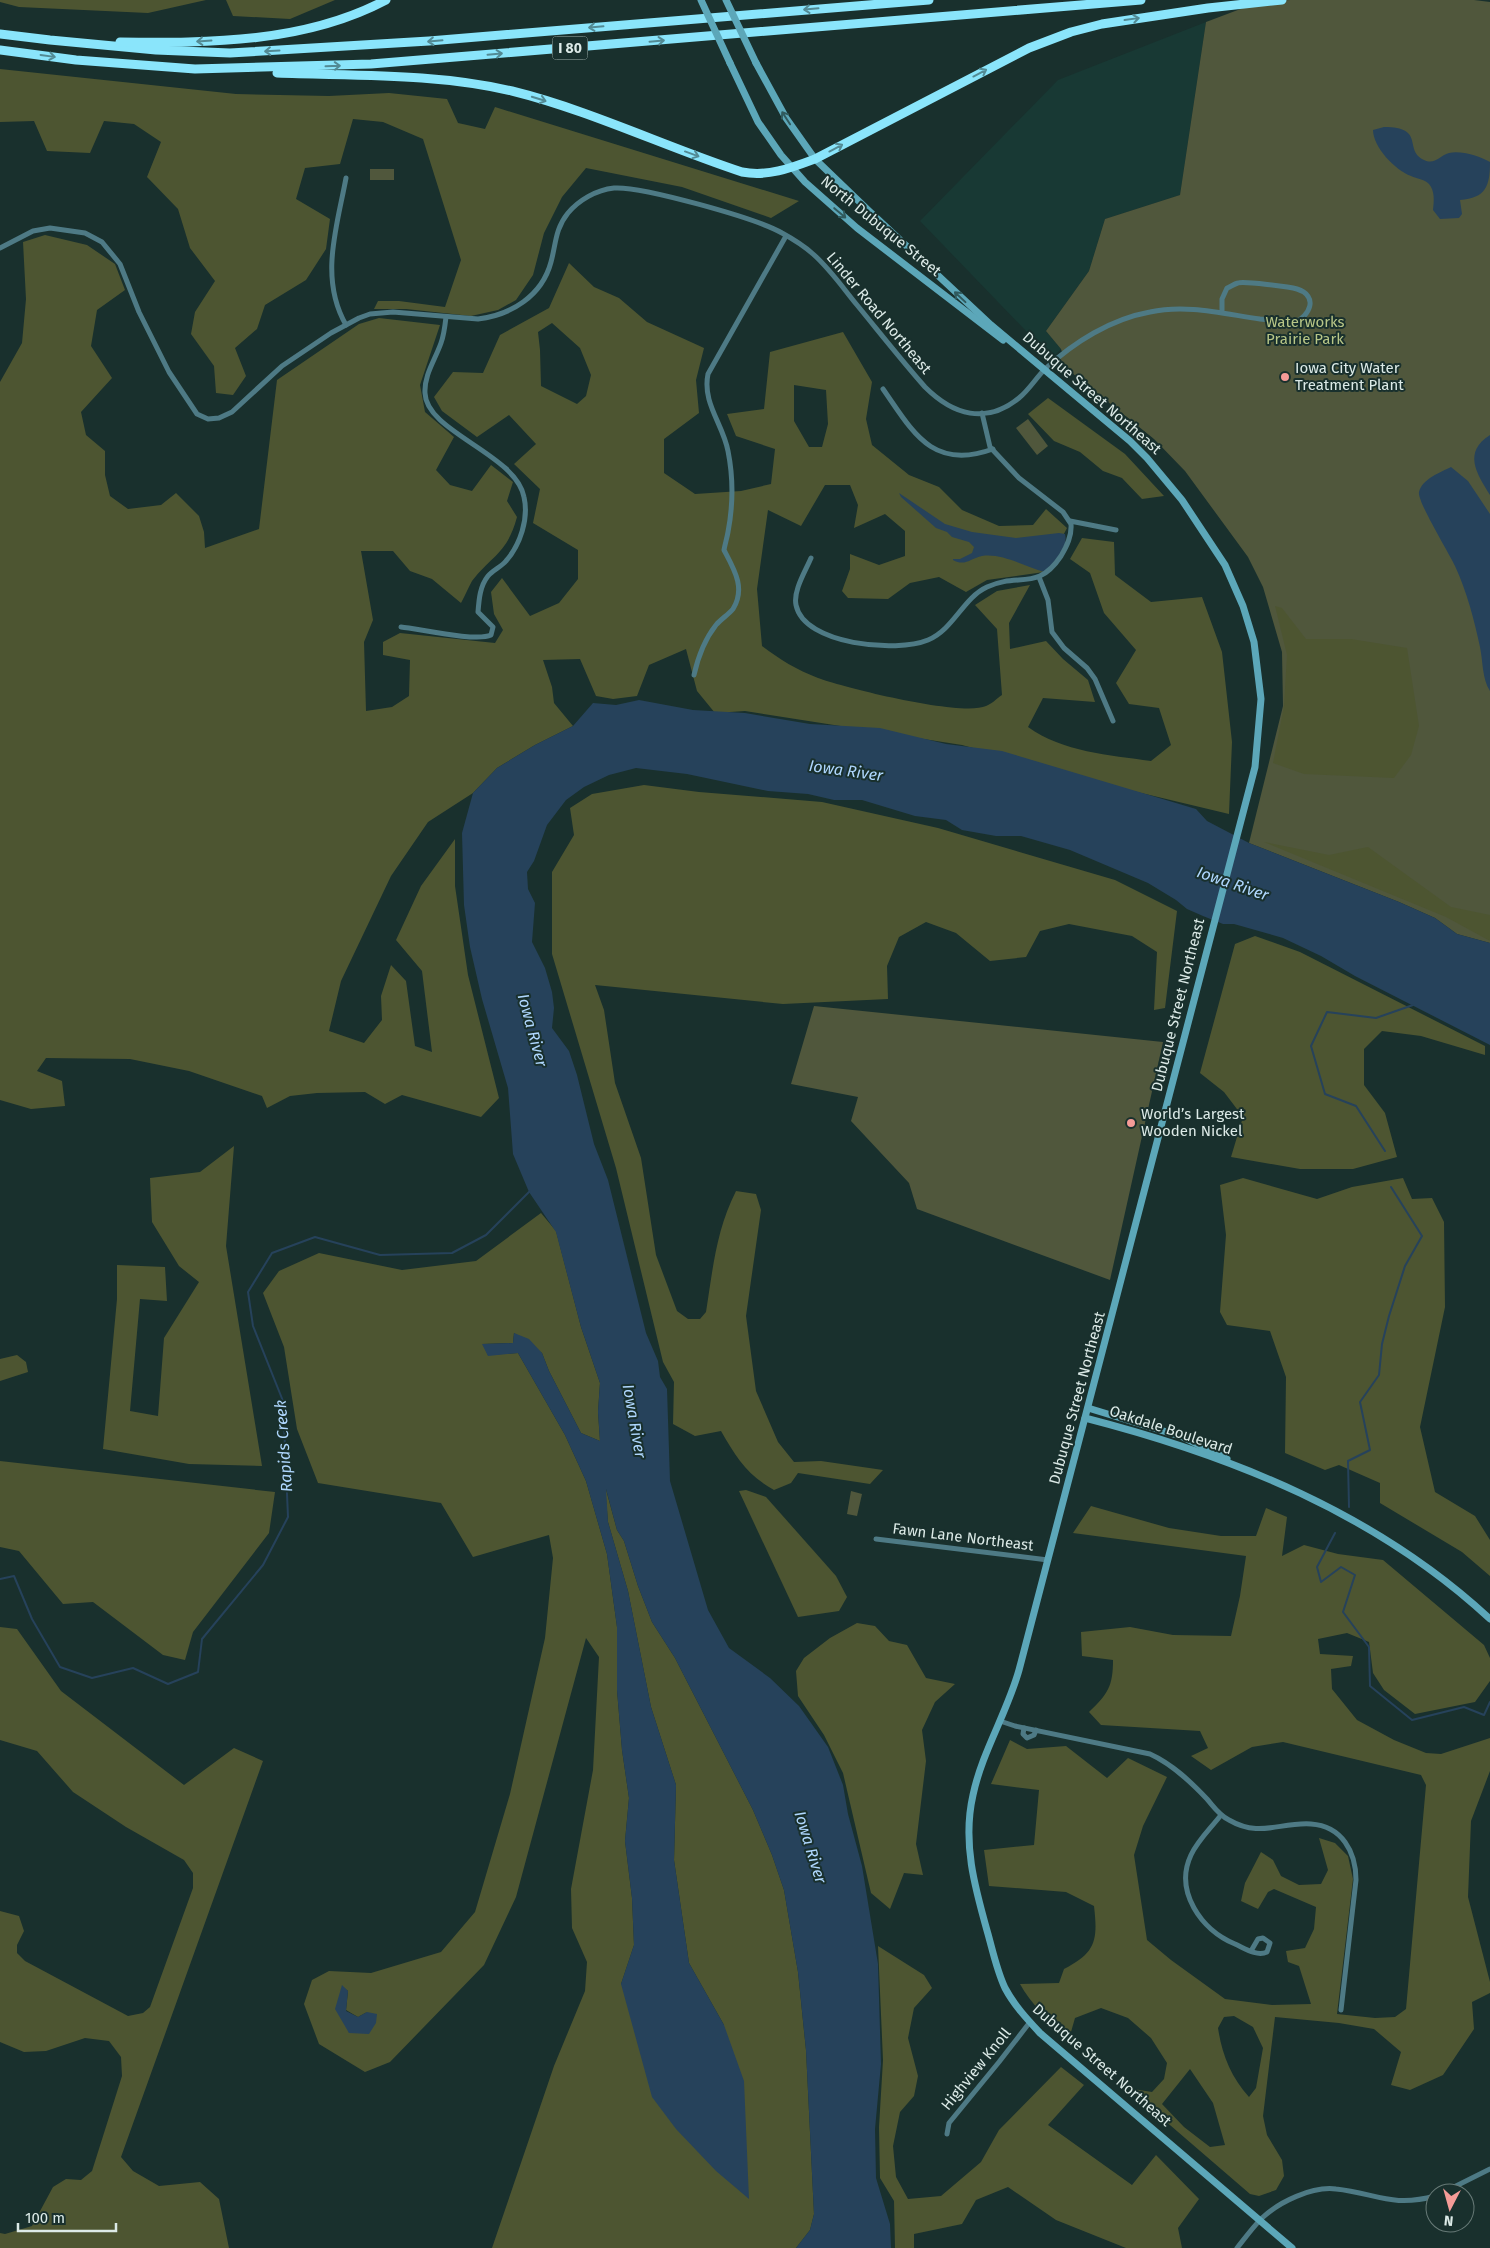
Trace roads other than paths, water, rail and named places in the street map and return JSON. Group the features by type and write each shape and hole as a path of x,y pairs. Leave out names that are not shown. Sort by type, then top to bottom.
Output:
{"highway":[{"path":"50,40 180,42 265,37 322,26 363,11 386,0"},
{"name":"I 80","path":"0,34 164,51 230,53 430,41 929,0"},
{"name":"I 80","path":"0,50 76,60 195,69 372,64 1140,0"},
{"path":"195,69 426,79 484,85 541,99 742,172 764,174 792,168 816,158 1029,48 1071,32 1102,24 1208,8 1282,0"}],"main road":[{"name":"North Dubuque Street","path":"701,0 758,122 792,168 857,228 989,330 1036,363"},
{"name":"Dubuque Street Northeast","path":"726,0 756,63 786,118 816,158 967,303 1044,370 1088,404 1147,458 1182,500 1221,559 1234,584 1254,642 1261,699 1257,756 1014,1688 984,1760 973,1793 969,1812 969,1854 979,1903 999,1972 1012,2000 1030,2022 1292,2248"},
{"name":"Oakdale Boulevard","path":"1088,1408 1183,1437 1247,1470"},
{"name":"Oakdale Boulevard","path":"1085,1418 1150,1435 1247,1470 1324,1503 1387,1539 1418,1560 1490,1619"}],"street":[{"path":"346,178 330,269 335,302 346,324"},
{"name":"Linder Road Northeast","path":"0,248 33,231 50,228 85,233 102,242 115,255 120,264 139,312 174,380 197,414 208,419 219,418 232,412 282,366 346,324 359,318 382,312 467,319 489,318 520,305 536,290 548,271 554,238 562,221 583,200 603,190 634,189 736,216 769,227 802,245 820,261 902,361 938,400 960,412 982,413 999,409 1013,402 1026,392 1044,370 1085,339 1104,327 1126,318 1152,311 1184,308 1294,323 1303,319 1309,312 1310,304 1306,295 1298,290 1239,282 1227,288 1222,299 1222,312"},
{"path":"694,675 697,660 707,639 735,605 739,585 735,568 724,550 730,523 731,483 726,442 706,390 708,374 786,236"},
{"path":"401,627 470,636 486,637 491,635 493,628 478,612 480,594 488,575 505,562 519,542 525,513 524,497 516,479 496,461 434,415 426,402 426,378 441,342 446,317"},
{"path":"883,389 917,437 934,448 949,454 969,456 993,449"},
{"path":"811,558 796,593 796,605 799,615 810,626 826,634 860,644 900,645 927,640 949,625 974,597 988,586 1039,577 1051,569 1064,550 1071,535 1070,521 1063,512 1019,478 993,449 988,442 982,413"},
{"path":"1070,521 1116,530"},
{"path":"1039,577 1048,600 1052,632 1064,648 1087,668 1095,679 1113,721"},
{"name":"Fawn Lane Northeast","path":"876,1539 1048,1560"},
{"path":"1000,1722 1128,1748 1159,1758 1182,1775 1221,1816 1236,1824 1255,1829 1304,1824 1318,1825 1334,1832 1347,1844 1354,1859 1356,1880 1341,2010"},
{"path":"1024,1728 1023,1734 1027,1738 1034,1735 1036,1730"},
{"path":"1221,1816 1191,1855 1186,1877 1187,1889 1196,1911 1209,1928 1226,1940 1251,1951"},
{"name":"Highview Knoll","path":"947,2134 949,2123 1000,2062 1030,2022"},
{"path":"1463,2183 1490,2170"},
{"path":"1237,2248 1260,2220 1280,2206 1302,2195 1329,2189 1398,2201 1425,2198"}],"water":[{"path":"1384,127 1397,128 1410,135 1415,151 1424,160 1437,160 1446,154 1459,152 1490,162 1489,178 1485,189 1476,197 1460,200 1462,214 1459,218 1440,219 1433,210 1433,193 1429,184 1398,169 1377,144 1373,130"},
{"path":"1490,435 1490,495 1480,479 1474,456 1477,448"},
{"path":"1451,467 1468,481 1490,514 1490,691 1485,681 1478,637 1463,586 1455,566 1423,506 1419,492 1424,483 1432,476"},
{"path":"899,493 945,524 972,532 1016,538 1065,534 1065,545 1044,572 1014,561 990,556 982,556 961,563 957,562 953,559 960,559 972,553 974,547 969,542 952,537 947,532 936,528 901,497"},
{"name":"Iowa River","path":"639,700 693,710 745,713 810,724 880,728 946,744 1002,751 1196,809 1207,821 1249,843 1399,902 1435,918 1457,934 1490,943 1490,1045 1283,938 1234,924 1223,924 1187,909 1148,883 1070,850 1021,836 996,836 962,830 946,820 915,816 862,800 834,800 808,794 768,791 687,774 636,768 609,775 584,787 566,800 547,825 534,861 527,872 528,889 535,903 532,942 545,968 552,992 554,1008 552,1028 569,1051 577,1075 594,1144 608,1180 646,1333 658,1361 660,1377 667,1389 670,1481 708,1610 729,1648 770,1678 799,1706 828,1747 843,1785 848,1814 862,1866 878,1964 881,2064 875,2129 876,2178 890,2224 891,2248 796,2248 810,2230 814,2214 806,2050 798,1972 784,1890 753,1810 675,1658 652,1622 624,1541 617,1530 606,1489 608,1522 628,1591 651,1707 676,1785 674,1860 689,1963 724,2025 744,2081 749,2199 716,2171 676,2129 652,2097 621,1984 634,1945 632,1898 625,1841 629,1798 622,1750 617,1690 617,1627 607,1554 586,1481 565,1435 518,1353 488,1356 482,1344 513,1343 514,1333 529,1339 542,1353 549,1371 581,1433 600,1441 598,1412 600,1383 581,1327 556,1232 529,1192 513,1154 508,1088 482,999 470,947 464,905 462,833 473,793 497,768 535,745 573,726 593,703 616,705"},
{"path":"342,1985 348,1991 346,2011 358,2017 367,2012 377,2014 376,2023 369,2034 349,2033 335,2009"}],"waterway":[{"path":"1385,1151 1356,1106 1325,1094 1311,1046 1327,1012 1376,1018 1413,1005"},
{"path":"1349,1507 1348,1461 1370,1450 1360,1402 1379,1375 1382,1344 1389,1316 1405,1266 1422,1236 1391,1187"},
{"name":"Rapids Creek","path":"0,1579 14,1576 32,1619 60,1667 92,1678 133,1668 168,1684 198,1672 202,1639 263,1565 288,1517 283,1401 253,1326 248,1292 272,1253 315,1237 380,1255 452,1253 486,1235 530,1191"},
{"path":"1335,1533 1317,1567 1321,1582 1341,1567 1355,1575 1343,1612 1369,1647 1370,1686 1412,1720 1464,1707 1484,1715 1490,1702"}],"place":[{"name":"Iowa City Water Treatment Plant","path":"1285,377"},
{"name":"World’s Largest Wooden Nickel","path":"1131,1123"}],"park label":[{"name":"Waterworks Prairie Park","path":"1305,330"}]}
